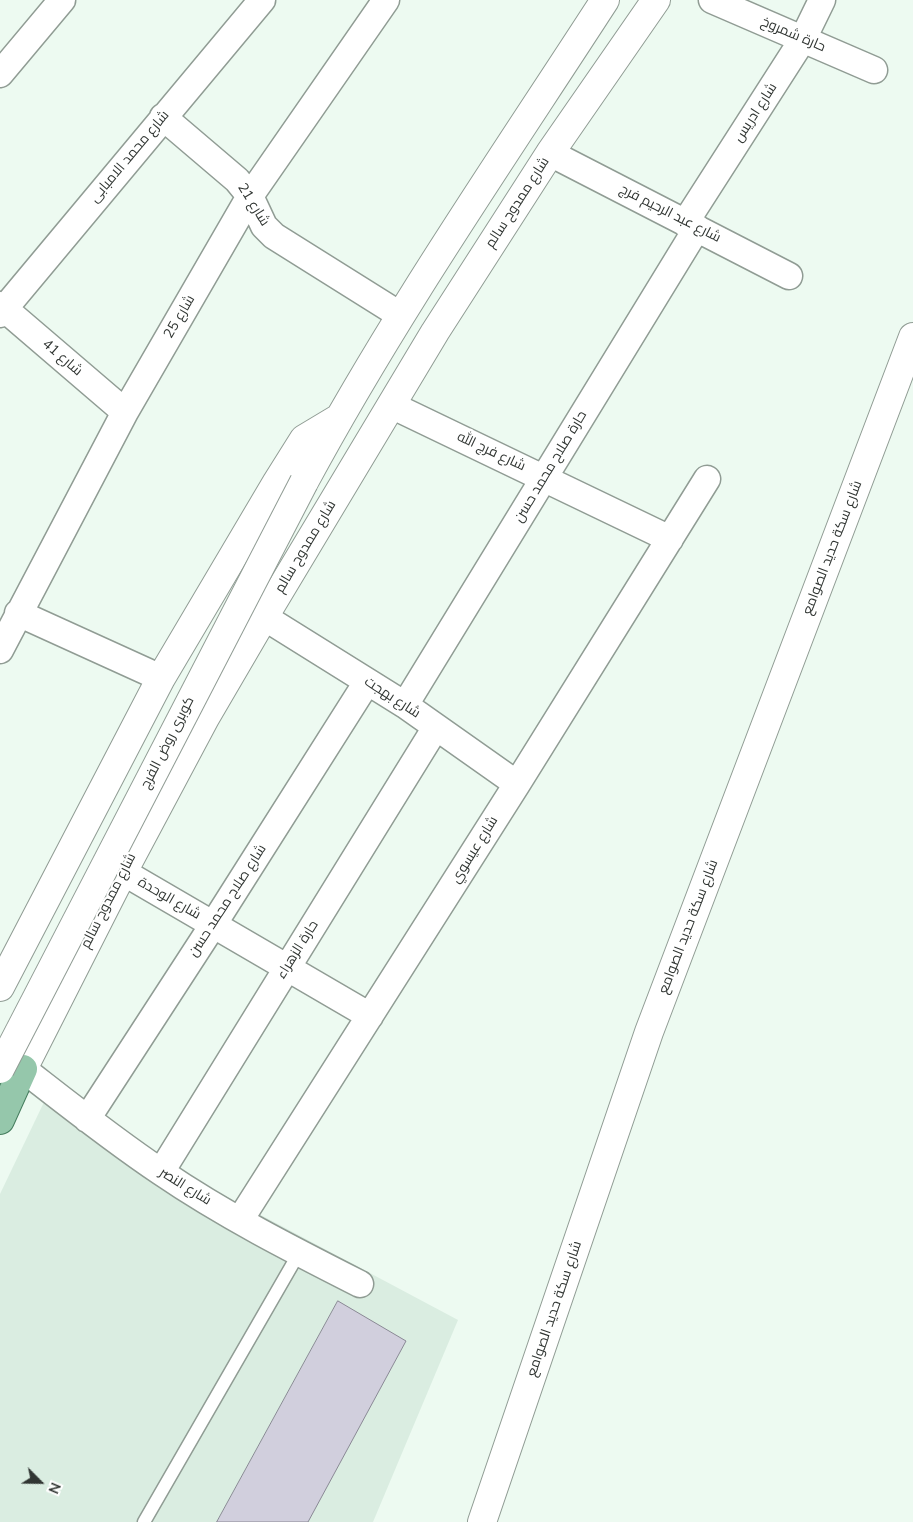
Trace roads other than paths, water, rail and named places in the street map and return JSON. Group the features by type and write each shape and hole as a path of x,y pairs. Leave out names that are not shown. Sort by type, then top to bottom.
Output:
{"main road":[{"path":"0,987 161,678 292,457 304,439 339,418 400,315 605,0"},
{"name":"شارع ممدوح سالم","path":"0,1120 8,1066 123,872 205,718 264,617 435,332 550,153 656,0"},
{"name":"شارع سكة حديد الصوامع","path":"482,1522 649,1032 913,337"},
{"name":"كوبرى روض الفرج","path":"8,1066 304,482 339,418"},
{"name":"شارع النصر","path":"0,1047 8,1066"}],"street":[{"path":"0,74 62,0"},
{"name":"شارع محمد الامبابى","path":"2,309 262,0"},
{"name":"شارع 25","path":"0,650 125,412 250,196 386,0"},
{"name":"حارة شمروخ","path":"712,0 874,70"},
{"name":"شارع ادريس","path":"691,225 803,39 822,0"},
{"name":"شارع 21","path":"163,117 237,180 250,196 264,226 274,236 400,315"},
{"name":"شارع عبد الرحيم فرج","path":"550,153 789,276"},
{"name":"حارة صلاح محمد حسن","path":"405,706 545,477 691,225"},
{"name":"شارع 41","path":"2,309 125,412"},
{"name":"شارع فرج الله","path":"391,405 545,477 670,539"},
{"name":"شارع عيسوي","path":"240,1220 517,784 707,480"},
{"path":"18,613 161,678"},
{"name":"شارع بهجت","path":"264,617 405,706 517,784"},
{"name":"شارع صلاح محمد حسن","path":"87,1119 214,925 367,682"},
{"name":"حارة الزهراء","path":"161,1172 436,727"},
{"name":"شارع الوحدة","path":"123,872 370,1016"},
{"name":"شارع النصر","path":"8,1066 161,1172 240,1220 360,1284"}],"lane":[{"path":"144,1522 299,1253"}]}
